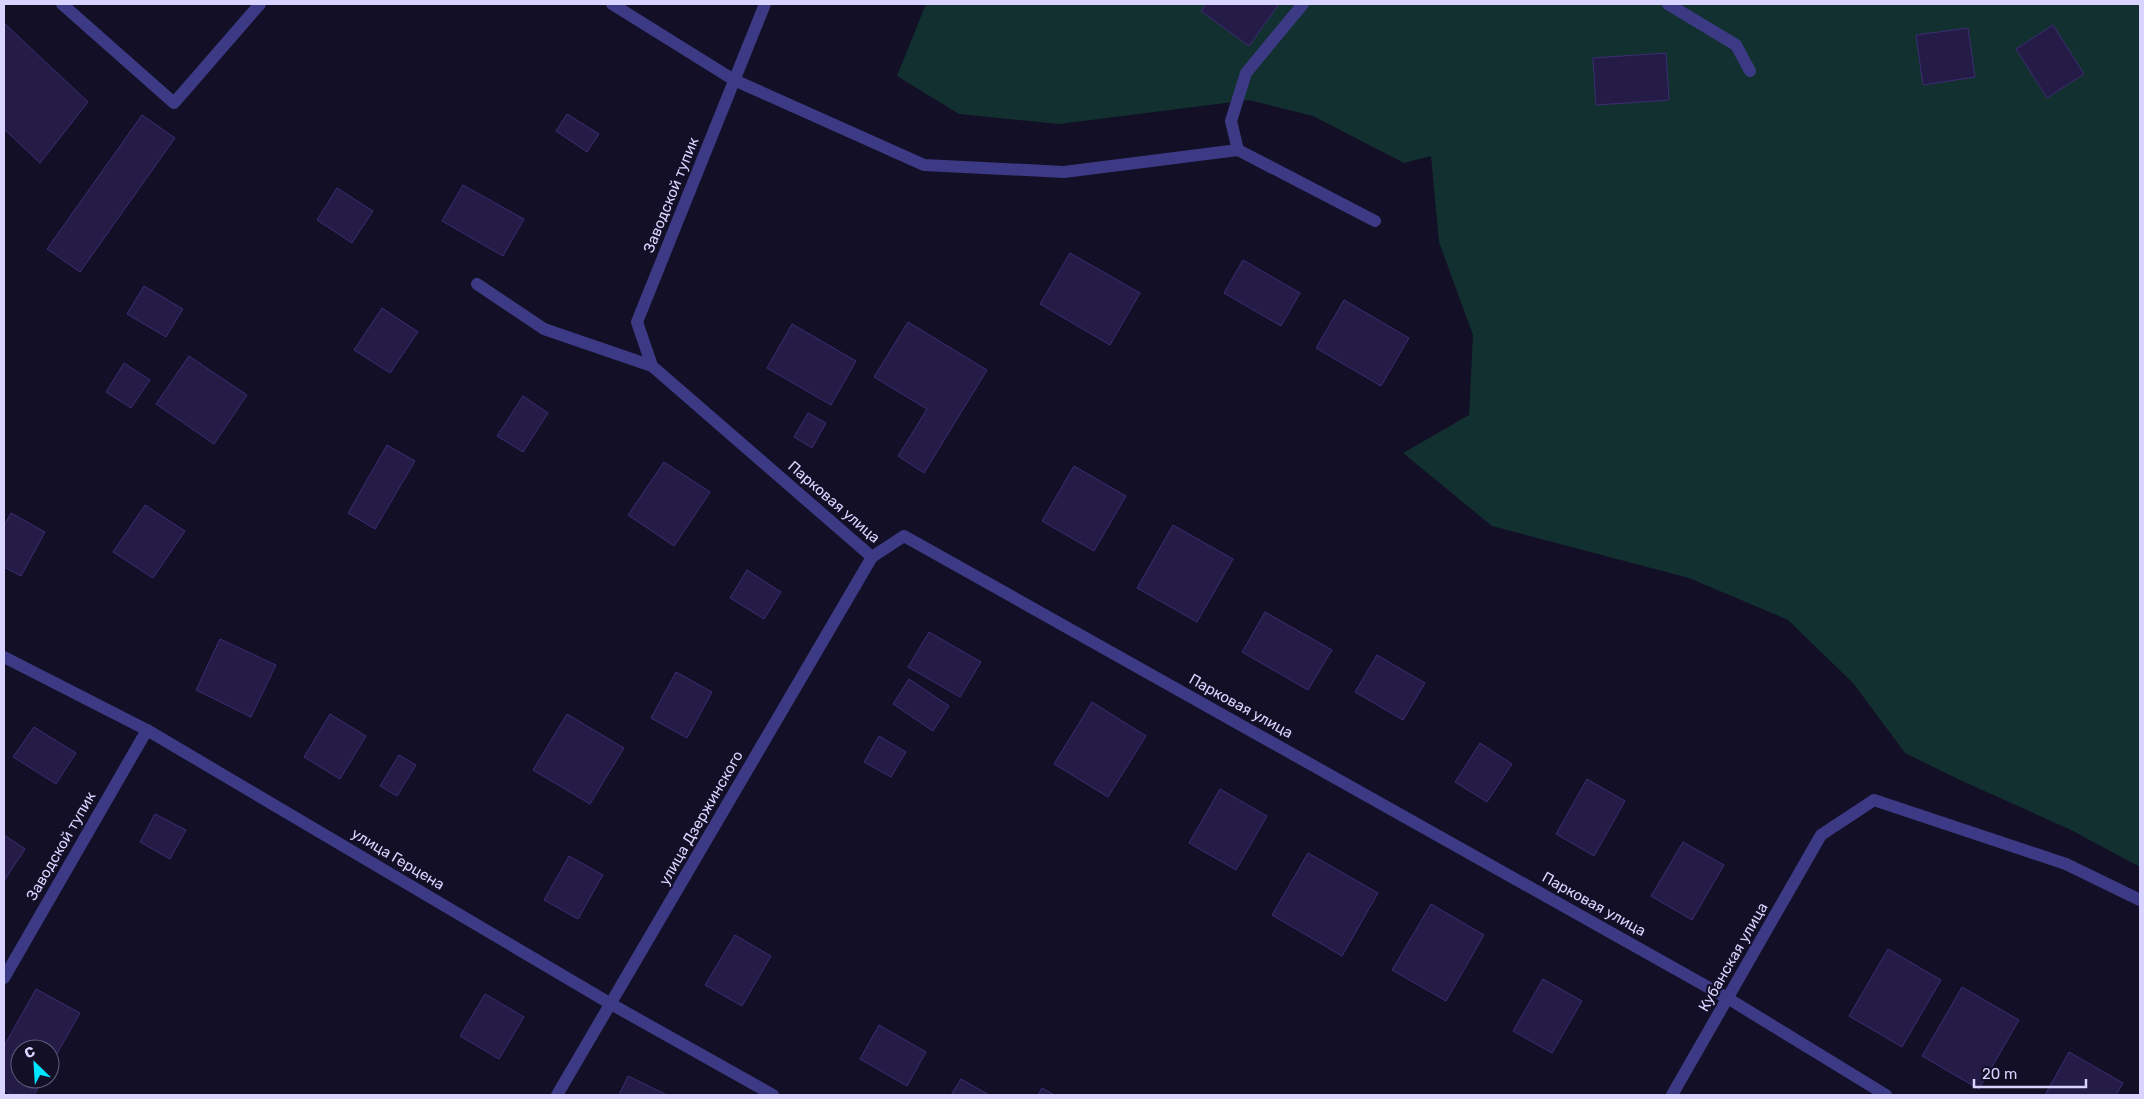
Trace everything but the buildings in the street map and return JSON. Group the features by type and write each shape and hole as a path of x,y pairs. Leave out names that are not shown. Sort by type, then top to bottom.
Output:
{"street":[{"path":"62,4 174,102 260,4"},
{"path":"612,4 734,80 924,165 1064,172 1238,150 1375,221"},
{"name":"Заводской тупик","path":"652,366 638,322 765,4"},
{"path":"1238,150 1231,121 1246,72 1303,4"},
{"path":"1668,4 1736,45 1750,72"},
{"path":"476,284 544,329 652,366"},
{"name":"Парковая улица","path":"652,366 872,557 904,536 1729,998 1886,1095"},
{"name":"улица Дзержинского","path":"557,1095 872,557"},
{"name":"улица Герцена","path":"4,657 147,730 611,1004 773,1095"},
{"name":"Заводской тупик","path":"4,978 147,730"},
{"name":"Кубанская улица","path":"1672,1095 1821,835 1874,800 2066,864 2140,900"}],"green space":[{"path":"926,4 2140,4 2140,867 2071,830 1905,753 1853,683 1788,620 1689,578 1492,526 1403,453 1469,415 1473,335 1439,242 1431,156 1404,163 1313,116 1249,100 1059,124 959,114 897,76"}]}
